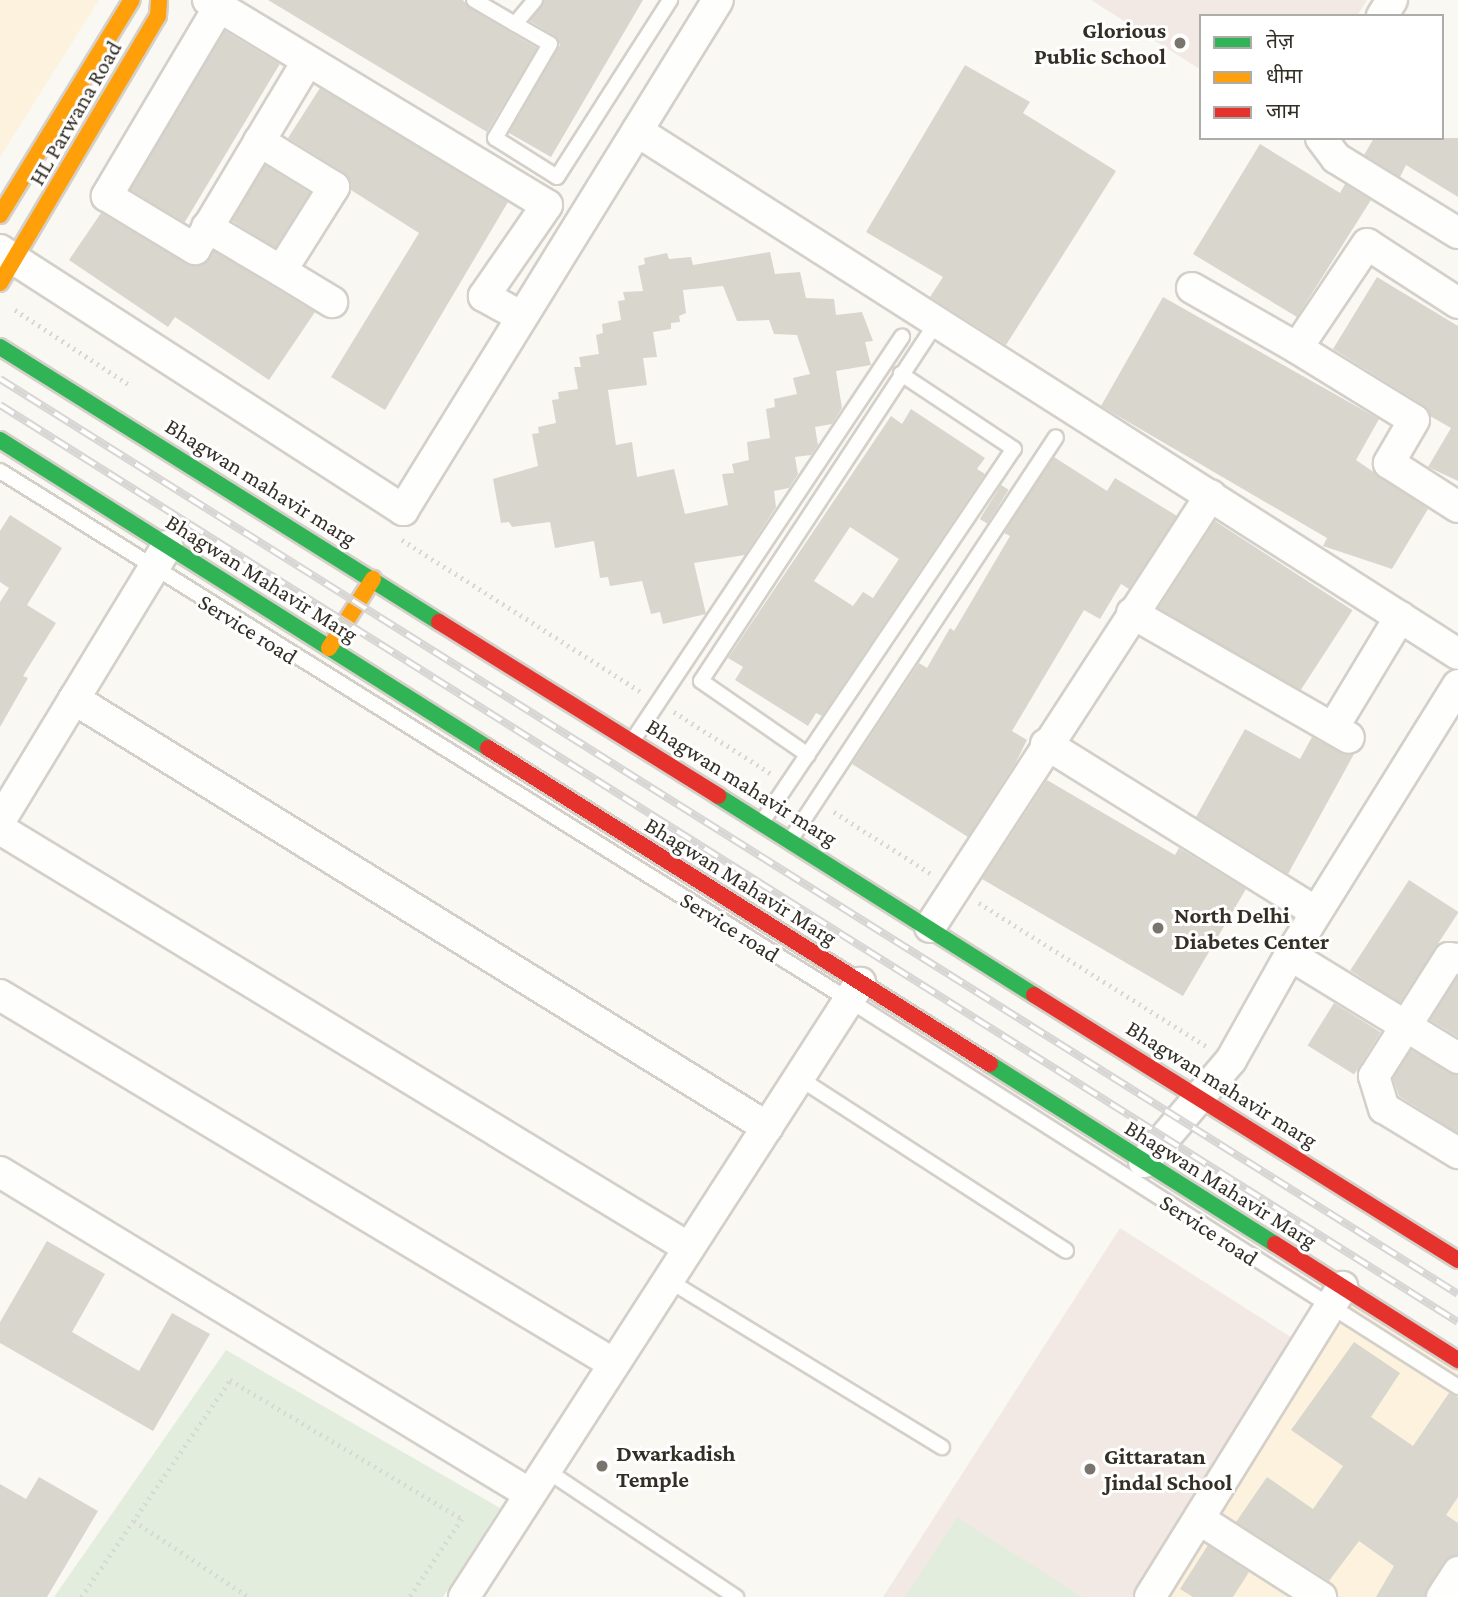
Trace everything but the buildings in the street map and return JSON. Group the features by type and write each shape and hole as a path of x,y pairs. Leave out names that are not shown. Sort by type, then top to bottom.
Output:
{"main road":[{"name":"HL Parwana Road","path":"0,215 132,0"},
{"name":"HL Parwana Road","path":"5,265 158,16 159,0"},
{"name":"Bhagwan mahavir marg","path":"0,346 1458,1259"},
{"name":"Bhagwan Mahavir Marg","path":"0,440 160,558 329,648 854,991 1144,1162 1336,1297 1458,1360"},
{"path":"329,648 373,579"}],"street":[{"path":"5,265 403,510 718,0"},
{"path":"307,62 195,248 107,196 213,3 547,205 484,296 522,317"},
{"path":"637,131 1458,654"},
{"path":"1322,140 1336,158 1458,233"},
{"path":"259,141 334,187 281,271"},
{"path":"207,228 332,302"},
{"path":"1297,348 1367,244 1458,303"},
{"path":"1192,288 1414,420 1389,463 1458,507"},
{"path":"930,927 1046,744 1211,495"},
{"path":"0,821 160,558"},
{"path":"1132,613 1341,733 1400,617"},
{"path":"1144,1162 1231,1060 1316,912 1457,687"},
{"path":"74,699 767,1127"},
{"path":"1046,744 1316,912"},
{"path":"0,829 688,1248"},
{"path":"1290,955 1458,1058"},
{"path":"1458,959 1450,958 1404,1024 1374,1076 1384,1108 1458,1153"},
{"path":"464,1597 854,991"},
{"path":"0,995 614,1364"},
{"path":"1,1174 530,1494"},
{"path":"1150,1597 1336,1297"},
{"path":"1199,1519 1321,1597"},
{"path":"1442,1597 1458,1572"}],"lane":[{"path":"474,0 550,44 495,138 557,177 670,0"},
{"path":"515,24 535,0"},
{"path":"808,755 701,681 937,322"},
{"path":"633,741 902,336"},
{"path":"762,822 1014,449 901,374"},
{"path":"791,840 1056,437"},
{"name":"Service road","path":"0,471 160,558 854,991 1336,1297 1458,1387"},
{"path":"799,1078 1066,1251"},
{"path":"668,1280 942,1447"},
{"path":"546,1470 736,1597"}],"path":[{"path":"399,538 789,784"},
{"path":"816,801 1210,1048"},
{"path":"80,1597 230,1380 461,1520 410,1597"},
{"path":"134,1521 249,1597"}],"shaded area":[{"path":"0,0 99,0 0,157"},
{"name":"Glorious Public School","path":"1091,0 1367,0 1358,14 1199,14 1199,69"},
{"name":"Gittaratan Jindal School","path":"1120,1228 1297,1341 1132,1597 883,1597"},
{"path":"1342,1287 1458,1365 1458,1597 1150,1597"}],"green space":[{"path":"226,1350 500,1508 443,1597 54,1597"},
{"path":"957,1517 1082,1597 905,1597"}],"railway":[{"path":"0,379 1458,1294"},
{"path":"0,405 1458,1322"}],"traffic: fast":[{"path":"0,347 439,622"},
{"path":"0,440 488,748"},
{"path":"718,796 1034,995"},
{"path":"990,1064 1275,1244"}],"traffic: slow":[{"path":"0,215 132,0"},
{"path":"0,283 158,16 159,0"},
{"path":"329,648 373,579"}],"traffic: jam":[{"path":"439,622 718,796"},
{"path":"488,748 990,1064"},
{"path":"1034,995 1458,1260"},
{"path":"1275,1244 1458,1360"}],"place":[{"name":"Glorious Public School","path":"1180,43"},
{"name":"North Delhi Diabetes Center","path":"1158,928"},
{"name":"Dwarkadish Temple","path":"602,1466"},
{"name":"Gittaratan Jindal School","path":"1090,1469"}]}
